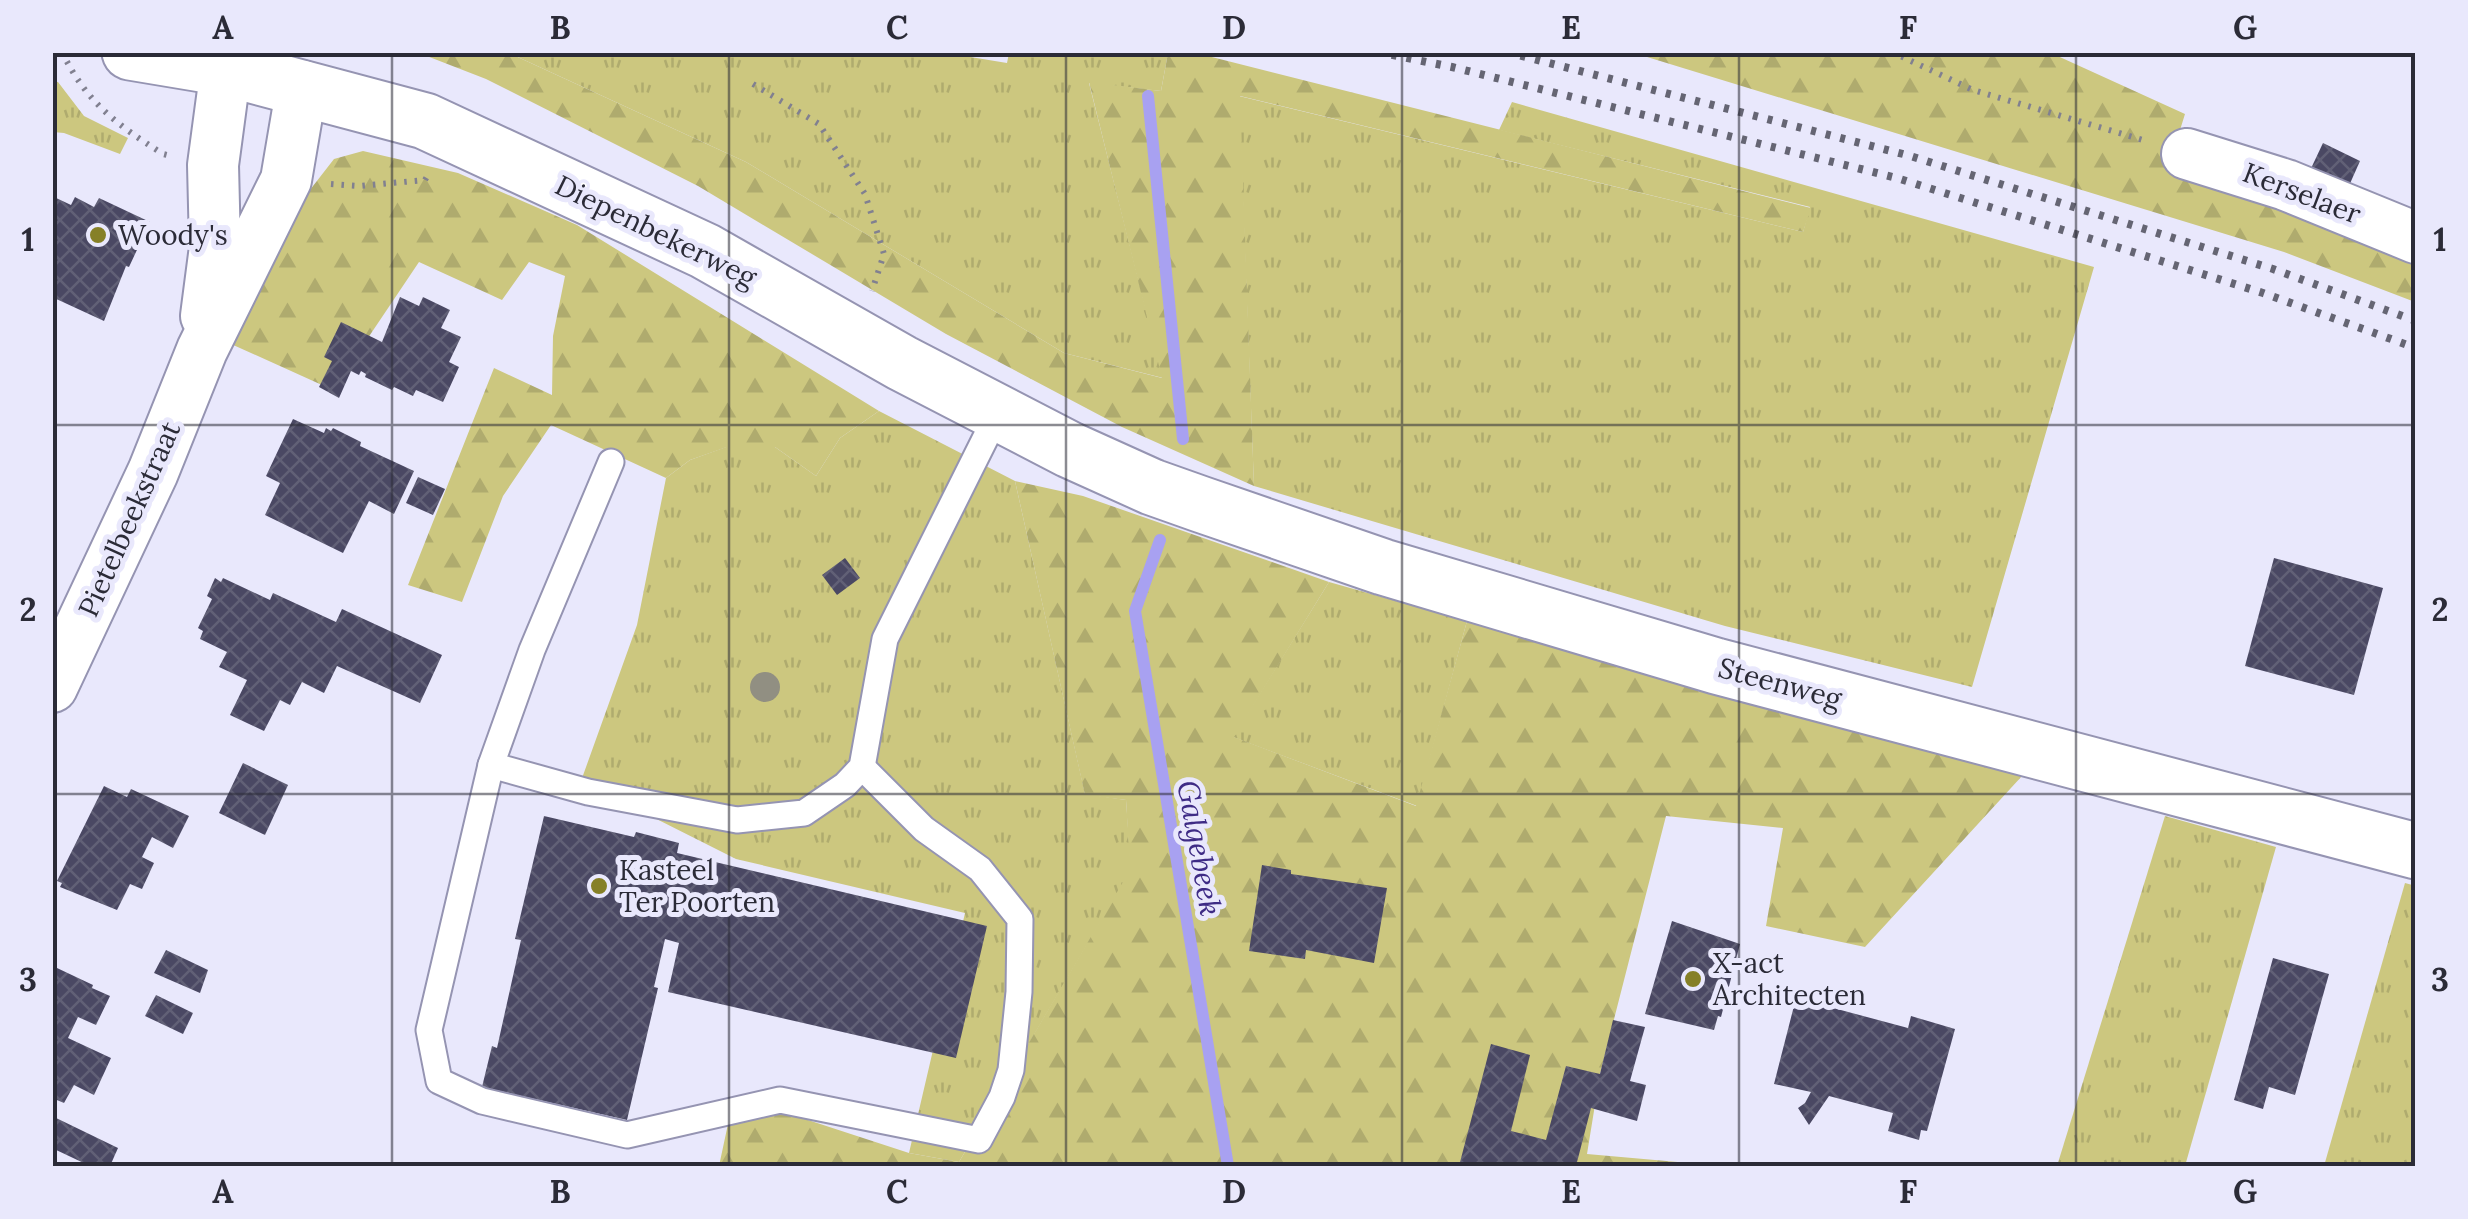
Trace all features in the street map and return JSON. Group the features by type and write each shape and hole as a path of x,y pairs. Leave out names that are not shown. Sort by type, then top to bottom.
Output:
{"main road":[{"name":"Diepenbekerweg","path":"130,52 226,68 425,121 705,251 902,364 1152,487"},
{"name":"Steenweg","path":"1152,487 1383,567 1716,666 2416,850"}],"street":[{"name":"Pietelbeekstraat","path":"202,350 216,247 213,164 226,68"},
{"name":"Pietelbeekstraat","path":"52,687 153,472 202,350 286,180 302,86"},
{"name":"Kerselaer","path":"2187,154 2286,185 2416,238"}],"lane":[{"path":"491,766 588,792 736,820 804,813 845,785 862,767 885,639 998,413"},
{"path":"611,462 532,650 491,766 429,1030 439,1082 482,1101 626,1135 780,1100 979,1140 1002,1097 1011,1070 1019,992 1020,919 980,869 924,829 862,767"}],"path":[{"path":"62,52 76,81"},
{"path":"1892,52 1973,90 2187,154"},
{"path":"753,84 819,124 865,194 884,254 857,335"}],"green space":[{"path":"940,52 1007,63 1009,53 1168,53 1161,91 1089,83 1163,378 1064,353 746,162 509,53"},
{"path":"419,53 509,53 746,162 1064,353 1162,378 1089,82 1161,91 1168,53 1196,53 1811,208 1803,232 1240,96 1254,486 1122,427 946,334 698,186 486,79"},
{"path":"1634,53 2051,53 2185,114 2171,159 2415,252 2415,302 2284,252"},
{"path":"52,81 58,82 84,116 128,138 120,154 53,132"},
{"path":"1239,96 1803,232 1810,207 1499,130 1512,102 2094,267 1972,687 1725,626 1254,486"},
{"path":"363,151 458,173 577,225 879,411 840,438 816,476 775,447 727,447 690,460 666,478 551,425 503,496 462,602 408,585 494,368 552,395 553,336 565,276 529,262 502,300 419,262 333,390 231,344 299,204 334,159"},
{"path":"879,411 1015,481 1085,794 1126,800 1131,870 959,1162 909,1153 965,913 736,859 581,781 637,625 666,478 690,460 726,447 775,447 816,476 840,438"},
{"path":"1015,481 1083,496 1329,582 1234,737 1416,806 1467,621 2022,776 1865,947 1766,926 1783,828 1666,816 1600,1074 1587,1154 1723,1166 719,1166 734,1096 909,1153 959,1162 1130,870 1126,800 1085,795"},
{"path":"1329,582 1467,621 1417,806 1233,737"},
{"path":"2165,816 2276,847 2185,1166 2057,1166"},
{"path":"2405,883 2416,886 2415,1166 2324,1166"}],"building":[{"path":"2323,143 2360,161 2344,197 2306,179"},
{"name":"Woody's","path":"52,196 71,205 75,197 94,207 99,198 150,222 129,267 126,266 104,321 52,297"},
{"path":"400,297 419,306 423,297 450,310 441,328 461,337 449,362 459,367 443,402 416,390 413,396 394,387 392,390 365,377 361,371 359,375 351,371 339,398 319,387 332,361 324,357 341,322 382,342"},
{"path":"293,419 324,433 326,428 333,428 361,442 360,446 414,471 394,514 369,501 343,553 265,515 280,483 266,476"},
{"path":"418,477 445,489 433,515 406,503"},
{"path":"845,558 860,578 837,595 822,575"},
{"path":"2274,558 2383,588 2354,695 2245,666"},
{"path":"215,578 270,600 273,593 336,622 342,609 442,655 420,703 337,666 324,693 302,682 290,705 280,700 264,731 230,715 247,680 219,667 227,652 200,639 203,631 198,628 212,599 207,596"},
{"path":"243,763 288,785 265,835 219,813"},
{"path":"104,786 127,797 131,789 189,816 173,848 152,837 142,857 154,863 142,889 130,884 117,910 60,887 62,883 57,881"},
{"path":"544,816 634,837 636,832 679,843 677,853 987,926 956,1058 668,992 679,943 665,939 654,987 658,988 627,1120 482,1087 492,1046 497,1048 521,940 515,939"},
{"path":"1262,865 1291,870 1291,874 1387,888 1374,963 1306,950 1305,959 1249,951"},
{"name":"X-act Architecten","path":"1672,921 1740,944 1714,1030 1645,1014"},
{"path":"166,950 208,970 200,993 154,973"},
{"path":"2273,958 2329,974 2295,1095 2269,1087 2263,1109 2234,1100"},
{"path":"57,968 110,996 96,1025 78,1017 68,1038 111,1058 94,1095 74,1085 64,1103 52,1098 52,972"},
{"path":"156,995 193,1013 183,1034 145,1016"},
{"path":"1796,998 1908,1028 1911,1016 1955,1029 1927,1131 1921,1130 1919,1140 1888,1131 1893,1113 1829,1096 1809,1125 1798,1108 1811,1092 1774,1084"},
{"path":"1613,1020 1645,1027 1630,1081 1646,1085 1637,1121 1591,1108 1576,1166 1459,1166 1491,1044 1530,1055 1511,1131 1546,1140 1566,1066 1600,1074"},
{"path":"52,1116 118,1148 110,1166 90,1166 52,1148"}],"waterway":[{"name":"Galgebeek","path":"1148,96 1183,439"},
{"name":"Galgebeek","path":"1160,540 1135,611 1228,1166"}],"railway":[{"path":"1377,52 1452,67 1897,178 2263,293 2416,348"},
{"path":"1506,52 1907,155 2273,269 2416,321"}],"place":[{"name":"Woody's","path":"98,235"},
{"name":"Kasteel Ter Poorten","path":"599,886"},
{"name":"X-act Architecten","path":"1693,979"}]}
